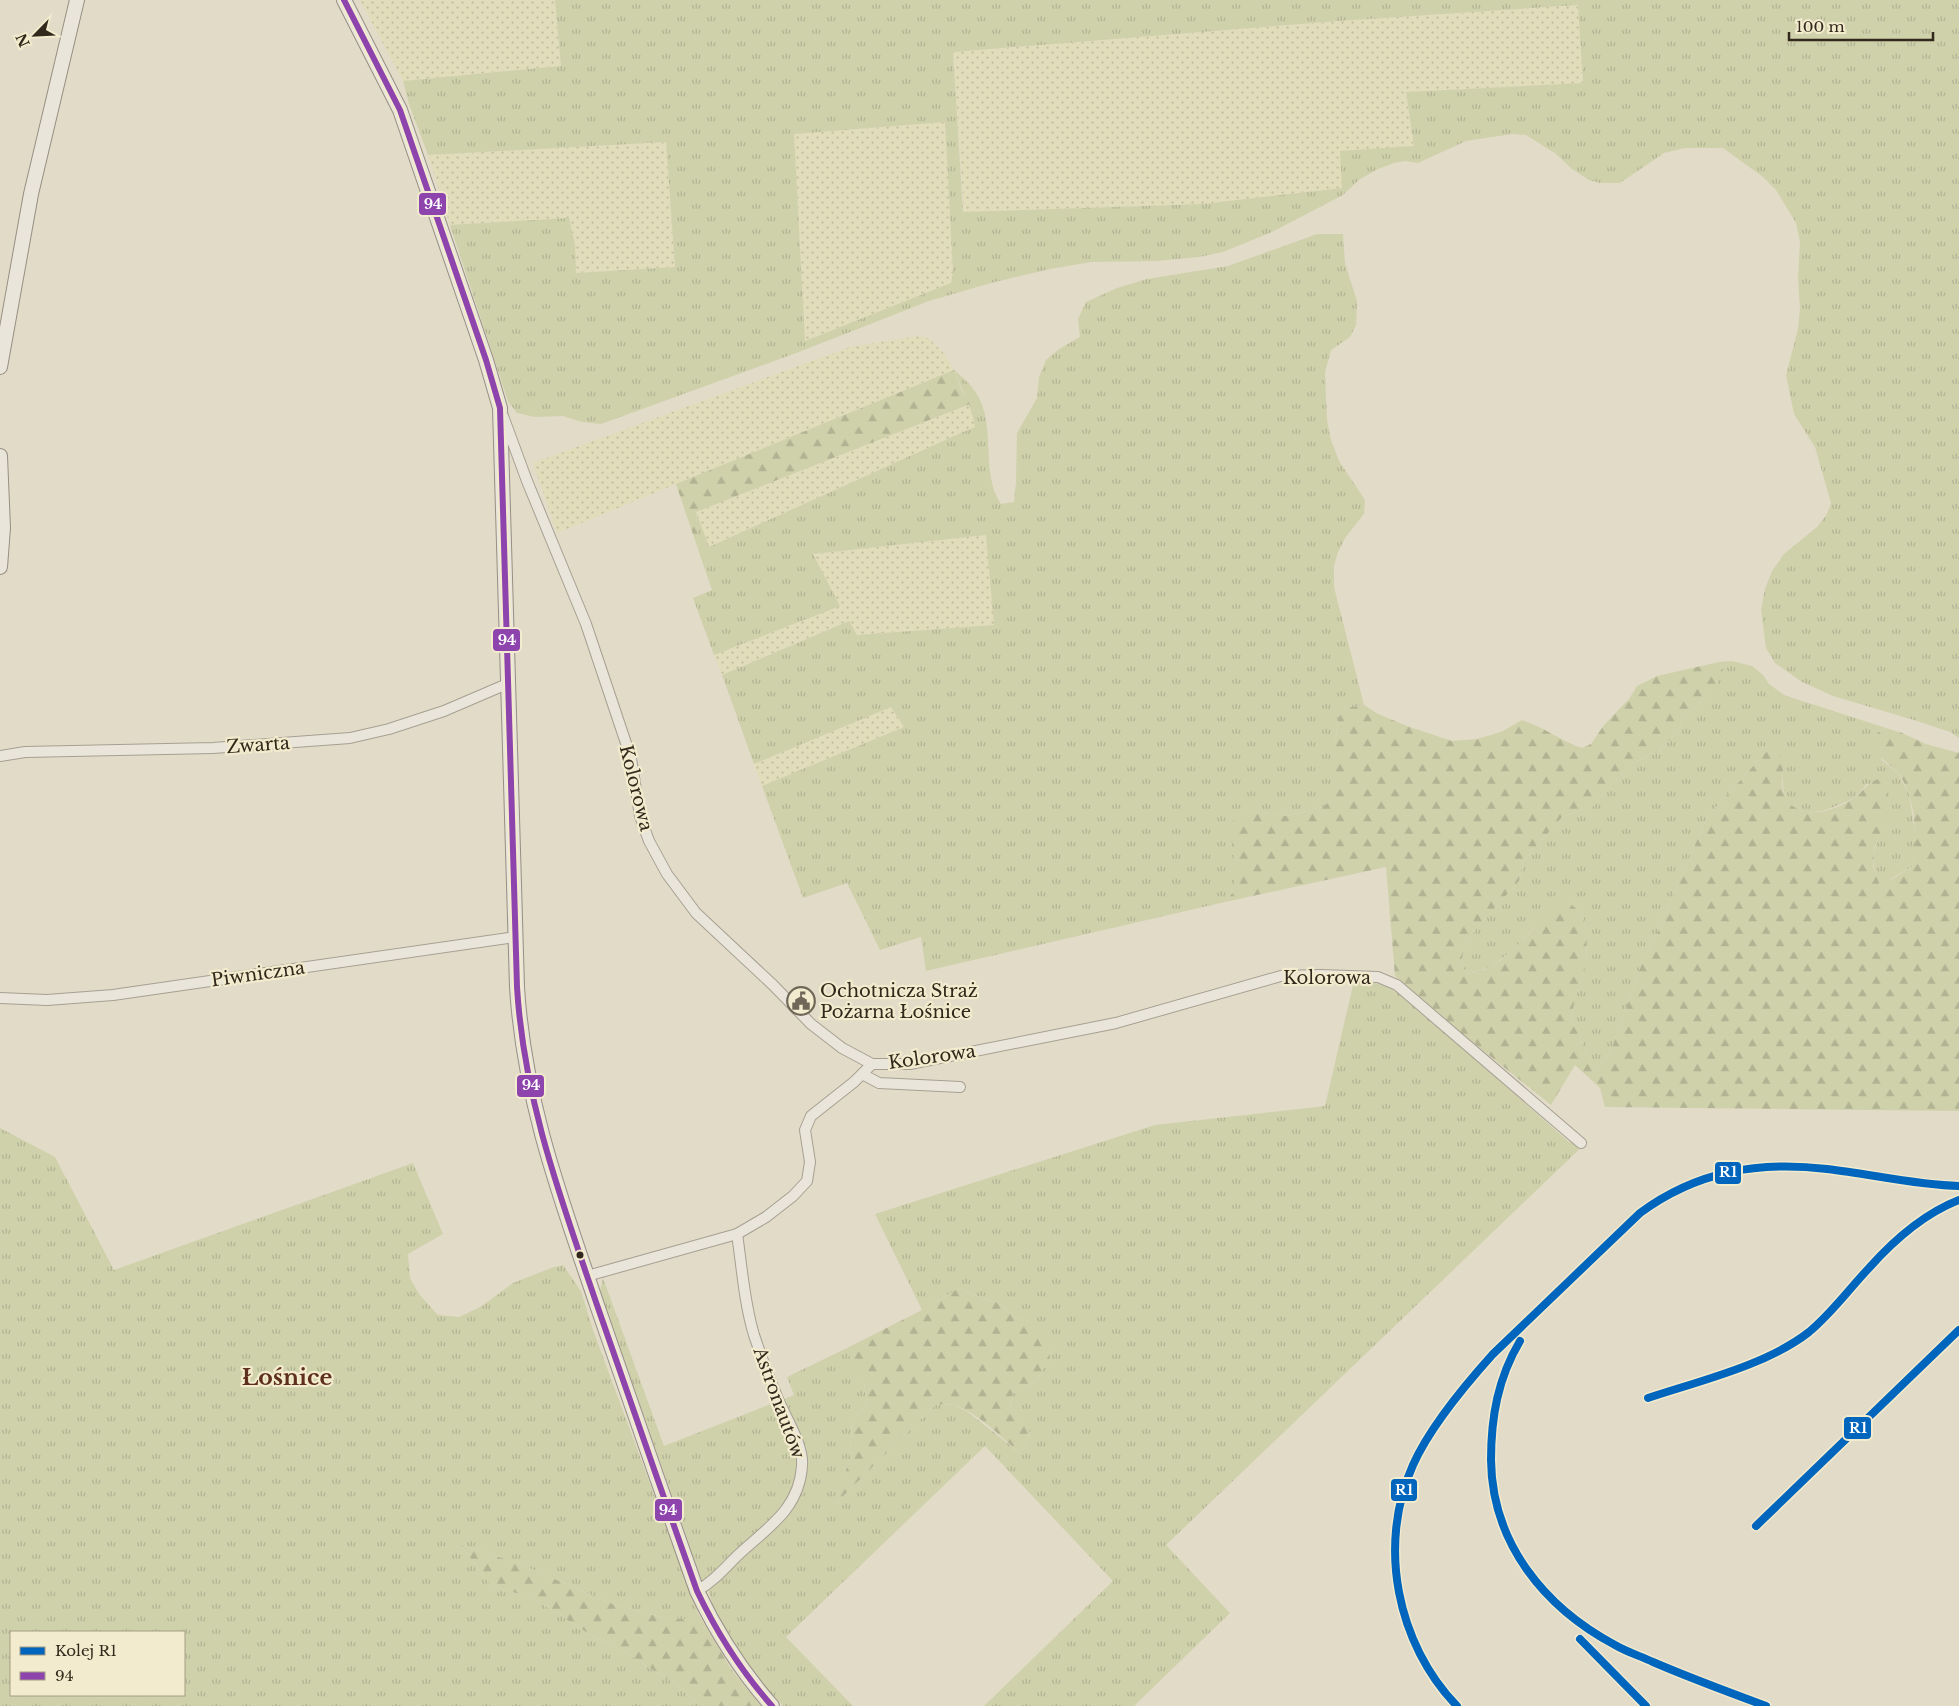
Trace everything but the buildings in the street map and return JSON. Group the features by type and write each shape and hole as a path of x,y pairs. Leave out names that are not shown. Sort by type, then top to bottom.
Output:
{"street":[{"path":"0,367 31,194 77,0"},
{"path":"344,0 400,110 486,360 500,408 514,937 520,1027 532,1098 549,1162 587,1276 697,1591 730,1652 752,1683 772,1706"},
{"name":"Kolorowa","path":"500,408 527,481 586,624 631,758 640,816 649,841 667,874 696,913 811,1024 842,1048 872,1064 891,1065 929,1061 1116,1023 1281,976 1314,975 1378,978 1397,985 1581,1143"},
{"path":"0,456 3,528 0,567"},
{"name":"Zwarta","path":"0,756 24,752 213,748 350,738 388,729 444,711 507,684"},
{"name":"Piwniczna","path":"0,998 48,1000 113,995 514,937"},
{"path":"587,1276 737,1234 766,1216 807,1181 810,1162 805,1136 808,1120 872,1064"},
{"path":"862,1074 879,1083 960,1087"},
{"name":"Astronautów","path":"697,1591 718,1577 781,1517 800,1479 802,1465 799,1447 755,1336 749,1314 737,1234"}],"shaded area":[{"path":"360,0 555,0 561,66 403,81"},
{"path":"1578,5 1583,83 1406,92 1414,146 1341,152 1343,188 1203,204 964,212 953,52 1338,21"},
{"path":"945,122 953,272 951,283 805,341 794,134"},
{"path":"666,142 675,267 575,273 575,245 569,218 450,225 428,155"},
{"path":"919,336 928,338 942,351 954,370 557,533 533,463 850,347"},
{"path":"970,404 976,427 708,547 696,512"},
{"path":"986,535 995,625 857,635 848,621 722,675 714,655 839,606 813,554"},
{"path":"891,707 904,727 762,786 754,764"}],"green space":[{"path":"555,0 1959,0 1959,738 1950,732 1914,720 1833,696 1802,682 1775,663 1766,648 1761,610 1765,589 1772,571 1784,554 1817,527 1827,514 1831,503 1815,447 1794,414 1786,375 1798,329 1800,308 1798,279 1800,241 1796,223 1776,190 1763,177 1723,148 1685,148 1664,153 1620,183 1600,183 1589,180 1572,169 1556,154 1526,135 1512,134 1466,141 1418,163 1405,161 1378,169 1360,179 1343,195 1272,232 1223,252 1199,257 1157,261 1091,262 1050,269 991,283 929,301 799,352 601,424 582,422 563,416 535,417 517,413 508,401 450,225 569,218 575,245 576,273 675,267 666,142 428,155 409,104 403,81 561,66","holes":["1578,5 1583,83 1406,92 1414,146 1340,151 1342,188 1203,204 963,212 953,52 1338,21","945,122 953,272 951,283 805,341 794,134"]},
{"path":"1317,234 1343,234 1345,263 1357,301 1356,325 1350,337 1331,350 1325,372 1327,420 1331,440 1339,461 1365,500 1364,514 1345,538 1334,566 1334,587 1364,705 1346,708 1338,718 1335,747 1335,798 1322,807 1287,816 1244,811 1234,862 1234,891 1225,902 926,971 921,937 880,950 847,883 803,898 762,786 904,727 891,707 754,764 722,675 849,621 857,635 994,625 986,535 813,554 840,606 714,655 693,598 712,590 699,552 696,512 709,547 975,427 969,405 954,370 971,386 980,399 985,414 994,491 1001,504 1014,502 1017,433 1037,398 1039,377 1046,360 1059,349 1080,337 1078,319 1086,302 1117,288 1147,279 1228,266"},
{"path":"954,370 962,391 970,404 696,512 699,552 676,484"},
{"path":"1732,661 1752,666 1763,675 1769,684 1784,695 1886,728 1874,735 1882,760 1898,773 1909,794 1916,838 1913,866 1880,887 1873,856 1876,843 1884,826 1868,783 1853,798 1829,809 1817,812 1798,810 1791,805 1786,797 1783,785 1783,771 1768,750 1707,817 1658,931 1643,960 1609,1056 1594,1070 1571,1017 1586,965 1587,934 1583,914 1568,902 1533,929 1512,951 1489,968 1467,974 1461,964 1464,949 1475,930 1519,881 1523,862 1562,817 1593,806 1633,763 1659,751 1679,731 1682,719 1710,693 1723,670 1719,662"},
{"path":"1719,662 1723,670 1722,677 1710,693 1682,719 1679,731 1659,751 1633,763 1593,806 1562,817 1523,862 1519,881 1475,930 1464,949 1461,964 1467,974 1490,967 1501,960 1547,917 1568,902 1583,914 1587,934 1586,965 1571,1017 1594,1070 1609,1056 1643,960 1658,931 1707,817 1768,750 1779,752 1783,769 1782,786 1786,798 1793,806 1802,811 1823,811 1845,804 1878,779 1888,791 1889,804 1884,826 1874,848 1873,866 1880,886 1913,866 1915,829 1911,801 1901,776 1880,756 1875,748 1874,735 1886,728 1926,744 1959,753 1959,1111 1605,1107 1600,1088 1575,1065 1551,1105 1460,1032 1395,976 1386,867 1225,902 1234,891 1234,862 1230,827 1236,815 1244,811 1287,816 1322,807 1335,798 1335,747 1338,718 1346,708 1364,705 1378,714 1407,726 1452,741 1477,739 1501,732 1522,720 1582,748 1591,744 1604,725 1629,699 1637,686 1657,676"},
{"path":"1354,981 1381,985 1405,998 1569,1142 1581,1144 1588,1141 1166,1545 1230,1613 1134,1706 984,1706 1113,1581 985,1446 786,1637 853,1706 783,1706 748,1669 732,1645 713,1606 708,1590 781,1521 804,1478 796,1433 784,1399 794,1395 787,1377 847,1348 864,1383 867,1405 852,1421 850,1459 835,1504 935,1405 953,1404 968,1412 1020,1453 1030,1433 1021,1418 1010,1407 1013,1394 1036,1381 1050,1359 1049,1348 1031,1322 1016,1317 996,1302 959,1288 922,1310 875,1214 1155,1125 1325,1106"},
{"path":"0,1128 55,1157 114,1270 413,1163 443,1234 408,1254 410,1278 419,1294 438,1315 459,1317 482,1306 513,1283 563,1265 581,1291 593,1330 698,1613 690,1620 656,1616 610,1603 515,1562 461,1545 491,1586 533,1598 594,1637 615,1646 674,1683 701,1706 0,1706"},
{"path":"603,1278 664,1446 776,1402 793,1442 798,1467 795,1483 788,1499 763,1531 705,1583 702,1581 600,1291"},
{"path":"959,1288 996,1302 1016,1317 1031,1322 1046,1337 1050,1359 1036,1381 1013,1394 1010,1406 1030,1432 1020,1453 989,1426 963,1408 952,1404 935,1405 834,1505 850,1459 852,1421 867,1405 864,1383 850,1358 847,1348 922,1310"},
{"path":"461,1545 515,1562 610,1603 656,1616 690,1620 698,1613 731,1669 761,1706 701,1706 674,1683 615,1646 594,1637 533,1598 491,1586"}],"rail line":[{"name":"R1","path":"1457,1706 1436,1681 1420,1653 1407,1624 1399,1592 1395,1560 1396,1528 1402,1496 1420,1451 1449,1407 1493,1354 1640,1213 1684,1187 1706,1179 1729,1172 1753,1168 1801,1167 1844,1171 1926,1184 1959,1186"},
{"name":"R1","path":"1648,1398 1732,1371 1792,1344 1825,1317 1899,1238 1921,1220 1959,1200"},
{"name":"R1","path":"1756,1526 1959,1330"},
{"name":"R1","path":"1520,1341 1506,1369 1497,1398 1492,1428 1491,1460 1494,1490 1501,1519 1512,1545 1527,1569 1545,1592 1566,1612 1589,1630 1615,1645 1681,1674 1766,1706"},
{"name":"R1","path":"1580,1639 1646,1706"}],"transit line":[{"name":"94","path":"344,0 400,110 486,360 500,408 517,987 527,1070 536,1110 570,1227 697,1591 730,1651 772,1706"}],"place":[{"name":"Ochotnicza Straż Pożarna Łośnice","path":"801,1001"}],"district":[{"name":"Łośnice","path":"287,1377"}]}
